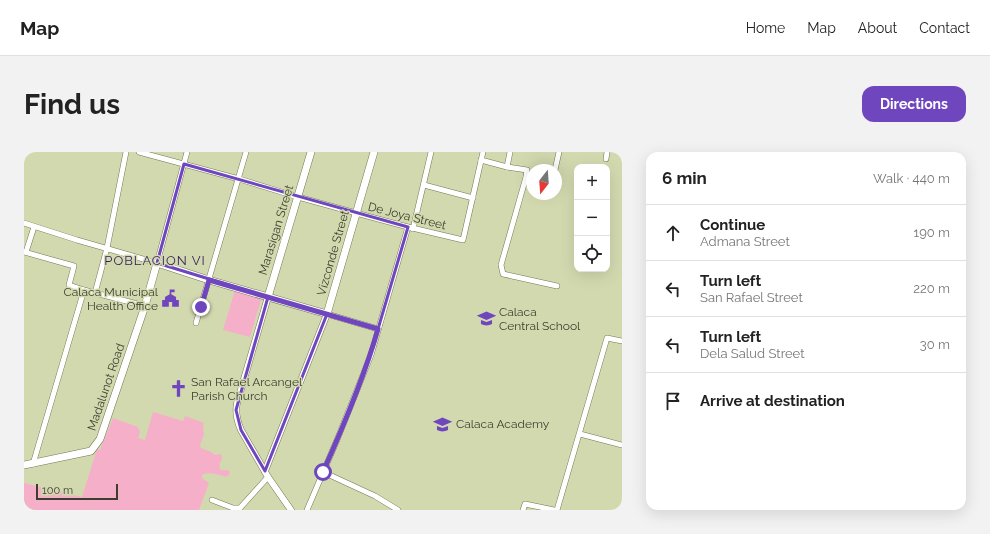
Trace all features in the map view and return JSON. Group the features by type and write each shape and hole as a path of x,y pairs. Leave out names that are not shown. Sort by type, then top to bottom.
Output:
{"main road":[{"name":"Marasigan Street","path":"268,297 311,152"},
{"name":"Vizconde Street","path":"327,314 374,152"},
{"path":"157,263 209,280 327,314"},
{"name":"Madalunot Road","path":"24,465 91,452 100,439 145,306 157,263"}],"street":[{"path":"95,293 107,248 126,152"},
{"name":"De Joya Street","path":"139,152 410,228 463,240 472,198"},
{"path":"24,223 157,263 187,152"},
{"path":"196,323 246,152"},
{"path":"307,510 371,355 424,184 431,152"},
{"path":"424,184 472,198 483,152"},
{"path":"507,167 510,152"},
{"path":"556,164 559,152"},
{"path":"606,159 607,152"},
{"path":"481,160 507,167 526,169"},
{"path":"526,177 501,265 503,274 557,286"},
{"path":"34,227 25,252 74,266 69,285 145,306"},
{"path":"33,464 84,290"},
{"name":"Marasigan Street","path":"268,297 236,410 241,430 268,477 291,510"},
{"path":"327,314 378,329"},
{"name":"Vizconde Street","path":"265,471 327,314"},
{"path":"557,510 607,338 622,341"},
{"path":"580,434 622,445"},
{"path":"323,472 374,496 398,510"},
{"path":"212,500 233,508 240,508 268,477"},
{"path":"524,510 525,504 554,510"}],"highlighted area":[{"path":"184,164 408,227 378,329 327,314 265,471 241,430 236,410 268,297 157,263"}],"shaded area":[{"path":"235,290 259,297 261,300 250,337 223,330"},
{"path":"153,412 183,421 185,416 204,423 204,435 200,445 201,448 215,455 221,454 222,459 220,469 230,471 229,475 226,477 211,473 202,475 202,478 209,483 199,510 24,510 24,483 82,497 97,449 100,450 113,418 138,427 140,432 138,438 145,440"}],"place":[{"name":"Calaca Municipal Health Office","path":"171,299"},
{"name":"Calaca Central School","path":"486,319"},
{"name":"San Rafael Arcangel Parish Church","path":"178,389"},
{"name":"Calaca Academy","path":"443,424"}],"district":[{"name":"POBLACION VI","path":"155,260"}],"route":[{"path":"201,307 209,280 378,329 371,355 323,472"}]}
